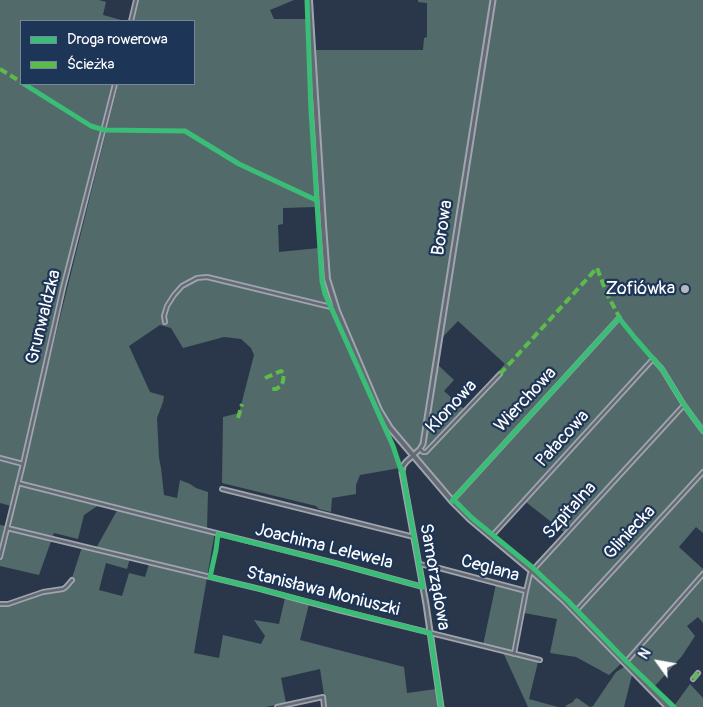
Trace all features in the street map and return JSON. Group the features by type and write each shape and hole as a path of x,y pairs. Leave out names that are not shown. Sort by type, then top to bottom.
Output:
{"main road":[{"path":"309,0 327,279 336,307 379,410 390,428 412,456 452,501 470,519 564,600 668,707"}],"street":[{"path":"130,20 136,0"},
{"name":"Borowa","path":"420,450 423,444 493,0"},
{"name":"Grunwaldzka","path":"0,557 63,288 116,85"},
{"path":"165,322 164,316 167,306 182,286 197,278 207,277 336,307"},
{"name":"Wierchowa","path":"452,501 619,318"},
{"name":"Pałacowa","path":"491,537 653,359 662,369 684,405"},
{"name":"Klonowa","path":"420,450 426,452 500,374"},
{"path":"684,405 703,431"},
{"name":"Szpitalna","path":"514,654 526,591 532,571 684,405"},
{"path":"412,456 420,450"},
{"name":"Samorządowa","path":"412,456 403,466 402,472 419,564 441,707"},
{"path":"0,458 23,464"},
{"name":"Gliniecka","path":"575,612 703,472"},
{"name":"Joachima Lelewela","path":"18,483 335,563 422,587"},
{"path":"222,489 414,537"},
{"name":"Stanisława Moniuszki","path":"7,528 124,555 540,660"},
{"name":"Ceglana","path":"419,564 526,591"},
{"path":"625,663 703,574"},
{"path":"0,604 8,604 43,592 63,588 72,580"},
{"path":"692,679 698,673"},
{"path":"277,707 323,697 324,707"}],"green space":[{"path":"0,0 99,0 106,2 103,15 121,20 20,20 20,85 113,85 48,349 23,462 25,463 118,85 195,85 195,20 133,20 138,0 294,0 270,10 274,19 307,19 311,134 316,207 283,208 283,224 278,225 279,252 319,248 321,282 324,293 400,468 360,475 356,485 356,494 332,498 331,512 319,509 316,506 222,483 223,417 239,413 254,355 251,348 241,339 224,337 183,348 171,328 160,325 129,346 150,392 164,396 157,418 159,458 164,495 177,498 180,480 208,492 207,529 215,531 194,653 219,658 223,635 261,644 265,636 254,620 279,624 285,598 309,604 300,640 404,667 407,693 436,689 438,707 326,707 320,669 281,678 286,703 266,707 0,707 0,603 8,603 42,591 62,587 72,578 82,547 95,550 119,507 103,502 84,515 78,539 54,533 39,575 0,566 0,525 6,526 11,506 0,503","holes":["130,558 149,564 145,577 129,573 122,596 99,590 106,563 127,569"]},
{"path":"418,0 703,0 703,533 696,527 679,547 703,569 703,623 698,617 687,626 695,636 682,656 654,687 626,659 609,675 576,657 550,653 557,619 524,613 515,652 539,658 529,699 558,707 528,707 501,648 483,645 496,584 524,591 532,566 564,532 522,499 491,533 450,495 388,422 339,312 327,266 314,50 423,50 424,38 427,37 427,3 418,2","holes":["458,321 505,364 464,409 444,391 454,380 437,364 440,340"]},
{"path":"624,667 632,675 624,707 590,707 593,706 616,672"},
{"path":"690,684 703,698 703,707 675,707 674,706"},
{"path":"577,698 590,707 567,707 565,706"}],"marked path":[{"path":"0,69 20,81"},
{"path":"500,374 597,268 607,294 622,322"},
{"path":"265,378 281,371 284,373 281,386 276,389 270,389"},
{"path":"238,418 242,404"},
{"path":"693,679 698,673"}],"cycle path":[{"path":"307,0 311,111 322,281 325,294 393,446 401,470"},
{"path":"26,85 91,126 104,130 185,131 239,164 316,200"},
{"path":"452,501 619,318 662,369 684,405 703,431"},
{"path":"402,469 423,587 218,534 210,577 430,633 441,707"},
{"path":"454,500 472,518 532,567 674,707"}],"place":[{"name":"Zofiówka","path":"685,289"}]}
